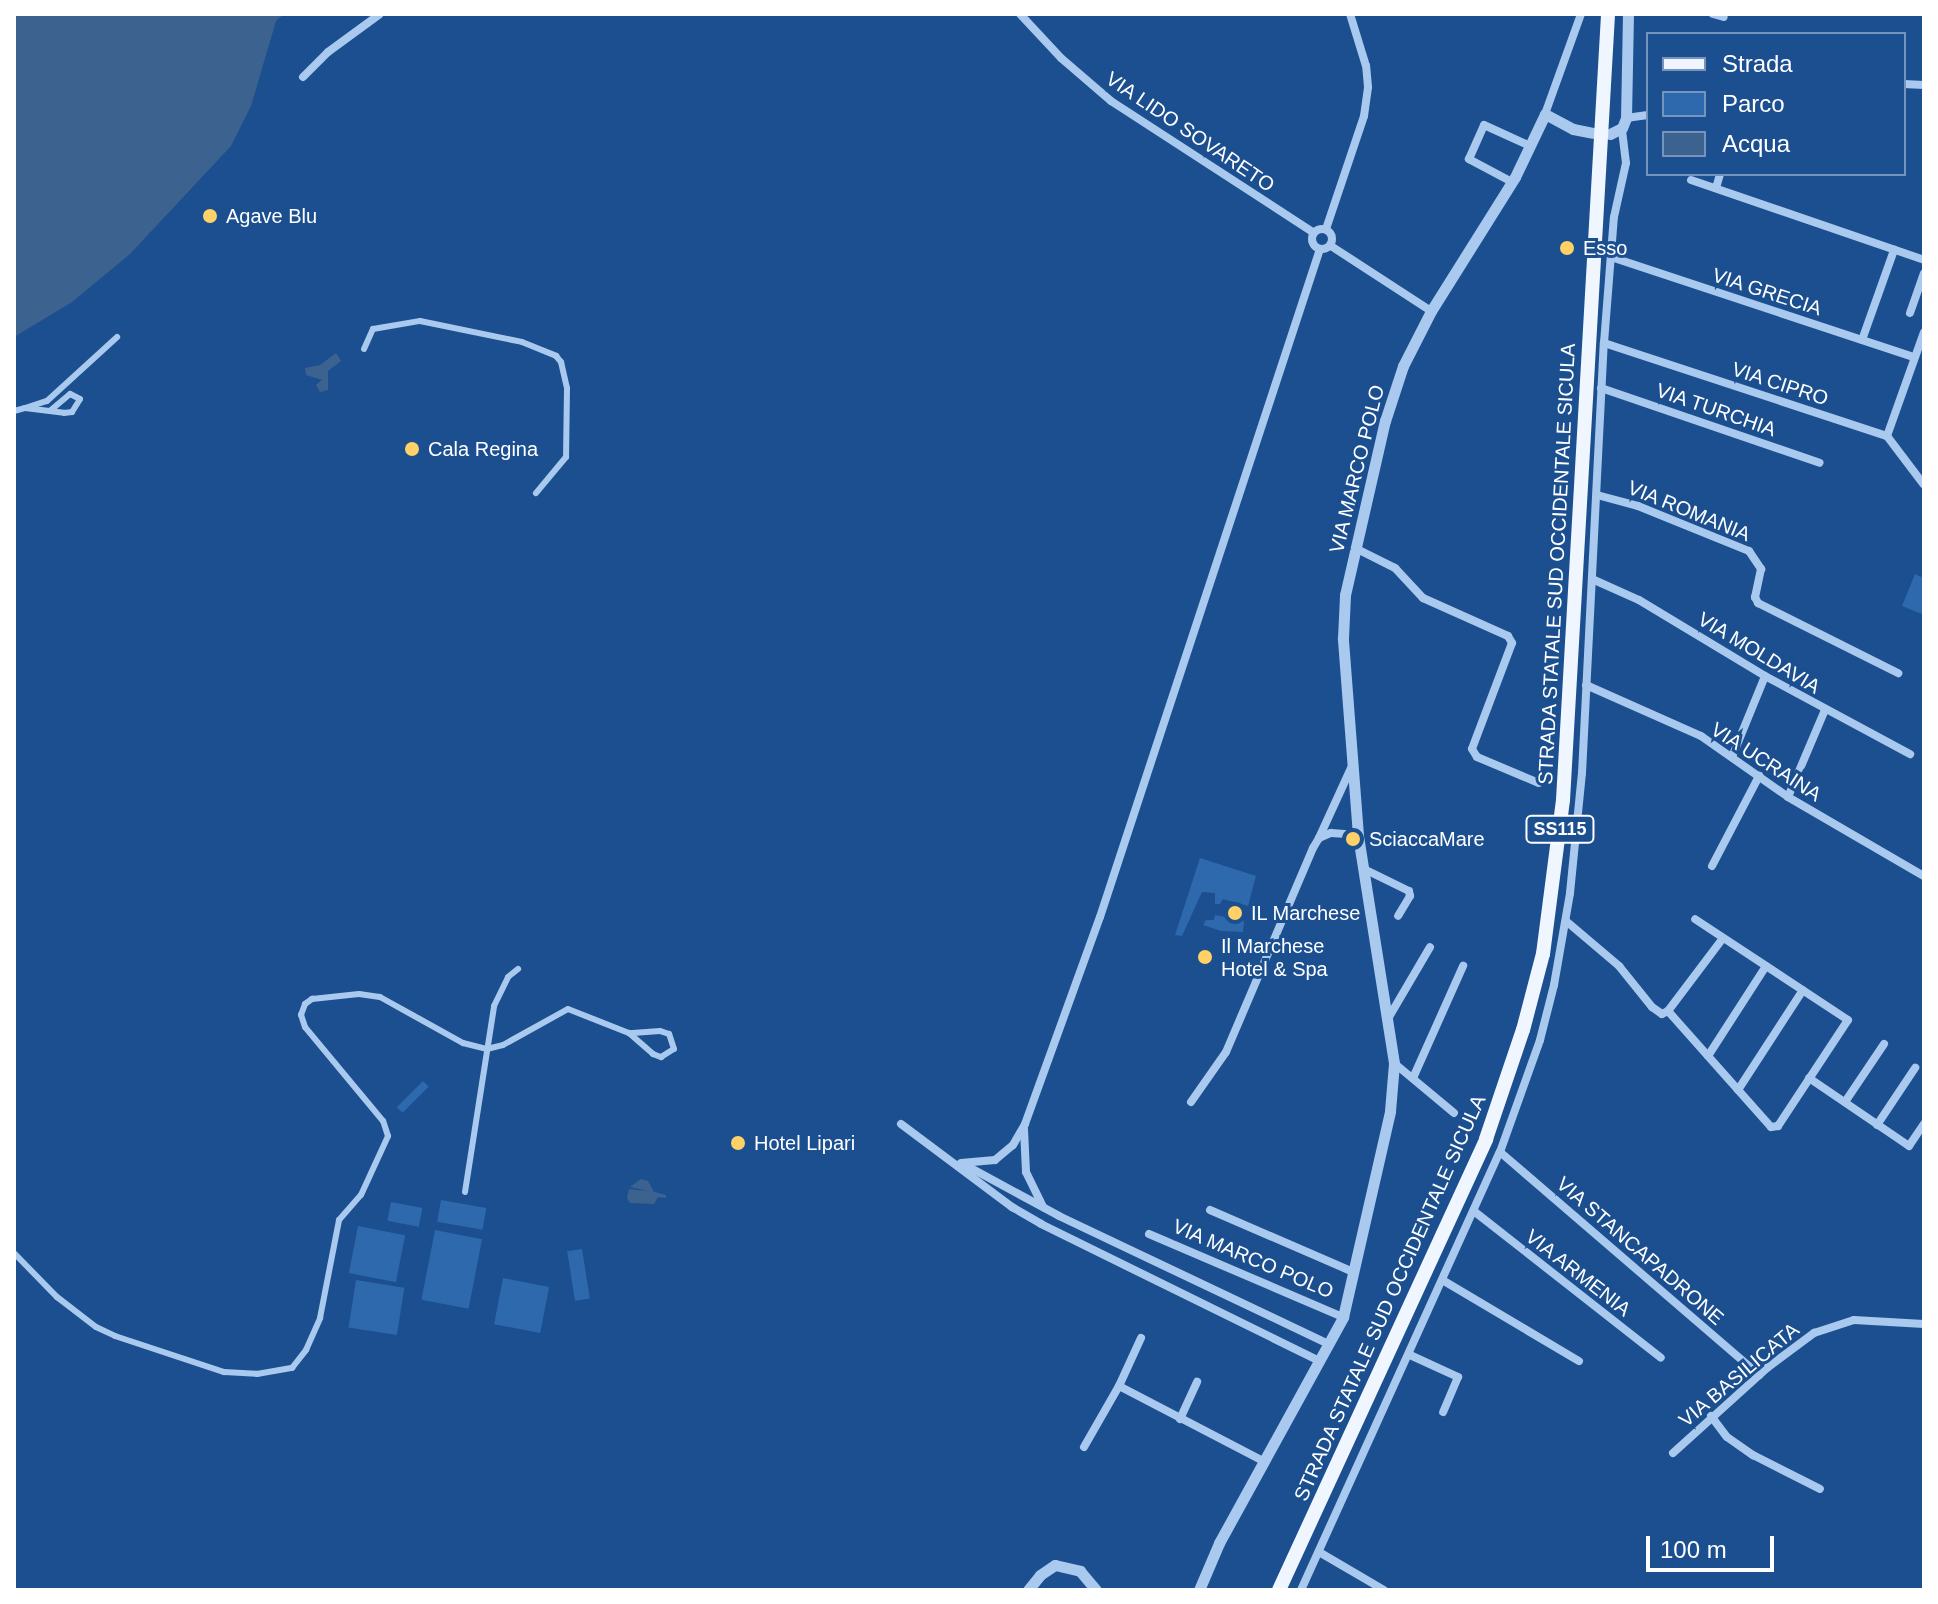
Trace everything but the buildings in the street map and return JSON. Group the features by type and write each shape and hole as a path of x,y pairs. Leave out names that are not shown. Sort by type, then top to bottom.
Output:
{"main road":[{"name":"STRADA STATALE SUD OCCIDENTALE SICULA","path":"1279,1590 1486,1139 1511,1069 1543,954 1563,800 1608,14"}],"street":[{"path":"303,77 328,52 380,14"},
{"name":"VIA LIDO SOVARETO","path":"1020,14 1061,58 1111,101 1314,233"},
{"path":"1326,229 1364,116 1368,87 1366,66 1350,14"},
{"name":"VIA MARCO POLO","path":"1199,1590 1219,1543 1343,1317 1381,1162 1394,1063 1358,835 1351,768 1343,615 1355,548 1392,397 1431,311 1512,182 1530,146 1545,114 1581,14"},
{"path":"1301,1590 1500,1152 1540,1040 1566,921 1577,826 1604,343 1619,184 1626,163 1619,127 1628,14"},
{"path":"1713,14 1724,17"},
{"path":"1545,114 1573,129 1593,133"},
{"path":"1619,127 1646,116"},
{"path":"1512,182 1469,159 1484,125 1530,146"},
{"path":"1716,188 1719,176"},
{"path":"1691,180 1924,260"},
{"path":"1320,249 1313,242 1314,233 1326,229"},
{"path":"1326,229 1332,236 1331,246"},
{"path":"1320,249 1331,246 1431,311"},
{"path":"961,1163 995,1160 1013,1145 1025,1124 1100,917 1320,249"},
{"path":"1862,340 1894,250"},
{"name":"VIA GRECIA","path":"1611,257 1914,357"},
{"path":"1910,313 1924,273"},
{"path":"364,349 373,329 420,321 522,342 556,356 561,362 567,388 566,457 536,493"},
{"path":"1924,332 1887,436 1924,485"},
{"path":"14,411 47,401 117,337"},
{"name":"VIA CIPRO","path":"1604,343 1887,436"},
{"name":"VIA TURCHIA","path":"1601,388 1820,463"},
{"path":"25,408 50,411 72,412 80,399 70,394 50,411"},
{"name":"VIA ROMANIA","path":"1597,495 1638,506 1749,551 1760,561 1755,597 1758,603 1898,673"},
{"path":"1355,548 1395,568 1423,598 1508,636 1512,643 1472,749 1477,757 1539,783"},
{"name":"VIA MOLDAVIA","path":"1592,579 1639,600 1765,676 1910,754"},
{"path":"1732,757 1765,676"},
{"name":"VIA UCRAINA","path":"1586,685 1701,736 1788,797 1924,876"},
{"path":"1788,797 1825,710"},
{"path":"1191,1102 1201,1093 1226,1052 1306,863 1351,768"},
{"path":"1712,866 1759,776"},
{"path":"1319,838 1331,833 1358,835"},
{"path":"1364,869 1409,891 1410,896 1398,916"},
{"path":"1668,1011 1771,1127 1778,1126 1848,1020 1695,919"},
{"path":"1566,921 1619,966 1652,1007 1662,1014 1668,1011 1723,938"},
{"path":"1389,1017 1430,947"},
{"path":"1413,1078 1463,966"},
{"path":"1708,1056 1766,966"},
{"path":"465,1192 487,1049 500,992 518,969"},
{"path":"1738,1090 1803,990"},
{"path":"14,1253 57,1297 96,1327 115,1336 224,1372 257,1374 292,1368 306,1350 320,1318 339,1220 361,1195 388,1136 383,1121 305,1027 301,1015 305,1004 312,999 359,994 380,997 463,1043 487,1049 503,1045 550,1015 568,1009 629,1033 661,1057 674,1049 669,1034 660,1031 629,1033"},
{"path":"1845,1102 1884,1044"},
{"path":"1394,1063 1454,1113"},
{"path":"1877,1125 1915,1068"},
{"path":"1809,1078 1909,1146 1924,1124"},
{"path":"901,1124 996,1194 1054,1231 1319,1361"},
{"path":"1025,1124 1023,1150 1026,1172 1044,1209"},
{"name":"VIA STANCAPADRONE","path":"1500,1152 1759,1375"},
{"path":"944,1154 1044,1209 1328,1344"},
{"path":"995,1160 990,1179 996,1194"},
{"path":"996,1194 1012,1192 1026,1172"},
{"name":"VIA MARCO POLO","path":"1210,1210 1353,1272"},
{"name":"VIA ARMENIA","path":"1475,1212 1661,1358"},
{"name":"VIA MARCO POLO","path":"1149,1234 1343,1317"},
{"path":"1444,1281 1579,1361"},
{"name":"VIA BASILICATA","path":"1673,1453 1759,1375 1814,1333 1842,1323 1891,1320 1924,1324"},
{"path":"1084,1447 1119,1386 1141,1338"},
{"path":"1410,1355 1458,1377 1443,1412"},
{"path":"1180,1419 1197,1382"},
{"path":"1119,1386 1263,1461"},
{"path":"1711,1416 1717,1427 1743,1449 1820,1489"},
{"path":"1319,1552 1384,1590"},
{"path":"1028,1590 1040,1575 1055,1565 1080,1571 1096,1590"}],"green space":[{"path":"1915,574 1924,578 1924,615 1902,606"},
{"path":"1200,858 1256,876 1248,906 1223,899 1220,904 1215,904 1215,893 1202,892 1182,936 1175,935"},
{"path":"1215,915 1244,921 1243,932 1221,931 1203,925 1206,920 1214,920"},
{"path":"423,1081 429,1087 402,1113 397,1107"},
{"path":"441,1200 486,1208 482,1230 437,1222"},
{"path":"391,1202 422,1208 419,1227 387,1221"},
{"path":"358,1226 405,1235 396,1282 349,1273"},
{"path":"435,1230 482,1239 469,1309 421,1300"},
{"path":"582,1249 590,1298 575,1301 567,1251"},
{"path":"503,1278 549,1287 540,1333 494,1324"},
{"path":"356,1280 404,1288 397,1335 348,1327"}],"water":[{"path":"14,14 284,14 276,21 251,106 231,146 130,254 72,302 14,337"},
{"path":"336,353 341,361 328,371 328,390 320,392 316,385 322,380 306,375 305,368 320,365"},
{"path":"641,1179 648,1181 654,1192 666,1195 666,1198 658,1197 654,1204 630,1203 627,1198 629,1189 649,1191 630,1187"}],"place":[{"name":"Agave Blu","path":"210,216"},
{"name":"Esso","path":"1567,248"},
{"name":"Cala Regina","path":"412,449"},
{"name":"SciaccaMare","path":"1353,839"},
{"name":"IL Marchese","path":"1235,913"},
{"name":"Il Marchese Hotel & Spa","path":"1205,957"},
{"name":"Hotel Lipari","path":"738,1143"}]}
